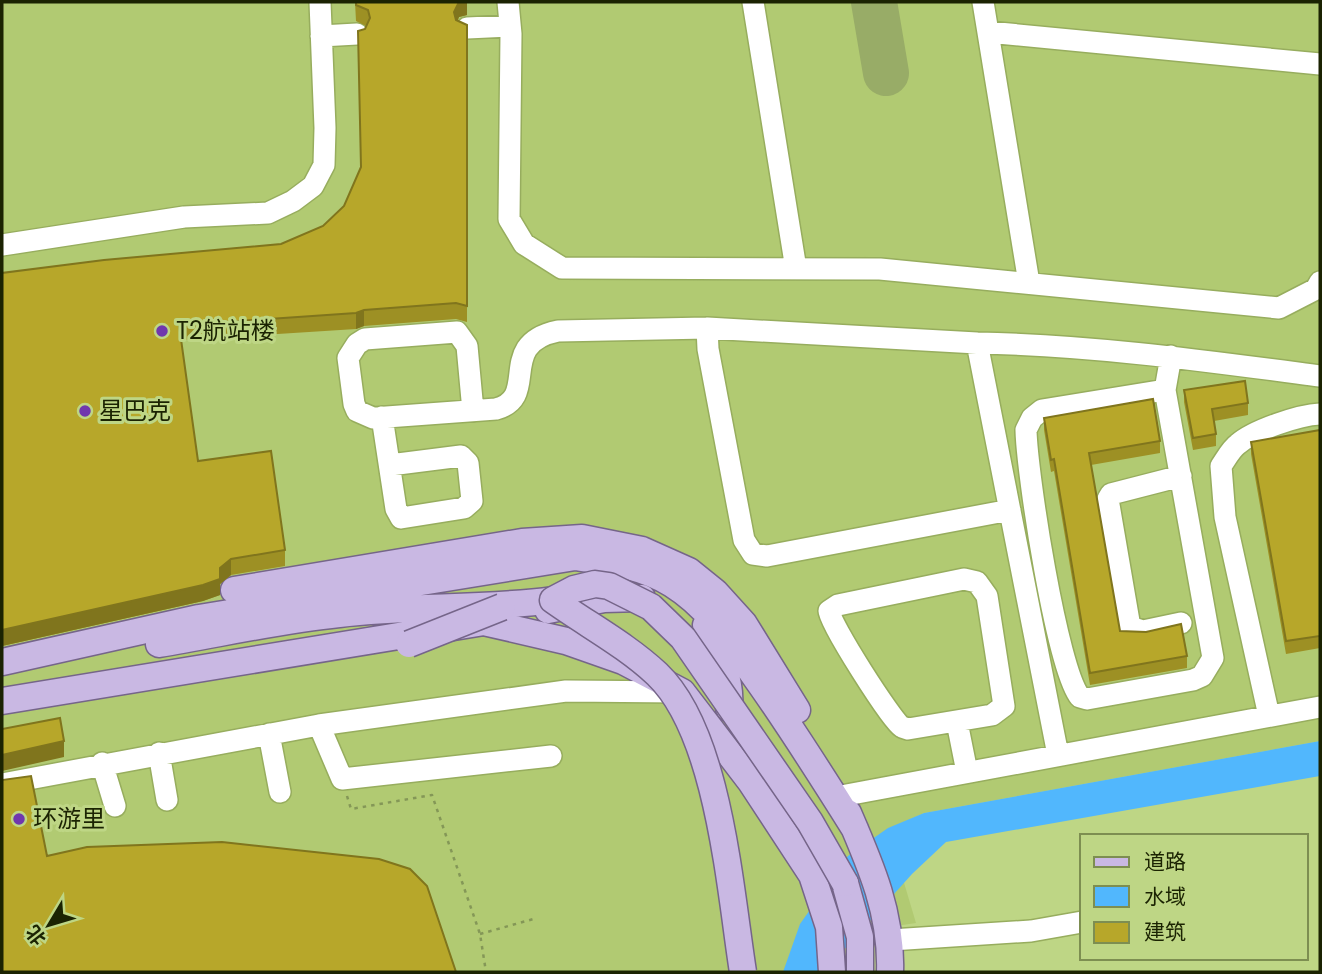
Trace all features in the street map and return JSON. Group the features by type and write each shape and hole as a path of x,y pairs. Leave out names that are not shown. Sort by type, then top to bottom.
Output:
{"main road":[{"path":"234,590 522,542 582,538 642,550 689,571 715,592 744,624 783,683 841,796 881,897 891,940 890,972"},
{"path":"2,662 199,618 575,556 627,564 670,582 693,599 737,650 855,829"},
{"path":"2,718 163,691 409,644 493,615 554,600 574,589 594,584 609,586 651,607 683,638 810,822 845,883 860,937 860,972"},
{"path":"2,701 493,615 604,599 693,599"},
{"path":"693,599 717,648 730,699 725,748"},
{"path":"554,600 593,625 659,675 689,718 714,795 743,972"},
{"path":"2,670 338,614 415,607 493,615 623,661 682,692 768,809 813,876 829,927 832,972"}],"street":[{"path":"2,245 184,217 268,213 293,201 313,186 324,165 320,2"},
{"path":"508,2 509,219 524,244 562,268 880,269 1279,308 1316,289 1320,282"},
{"path":"753,2 796,268"},
{"path":"983,2 1029,283"},
{"path":"467,28 510,26"},
{"path":"988,32 1320,64"},
{"path":"321,36 357,34"},
{"path":"707,328 708,349 744,540 753,554 767,556 1010,510"},
{"path":"473,411 467,346 457,332 365,339 351,351 348,358 354,404 365,417 382,418 473,411 496,409 513,402 523,351 546,333 707,328 1031,344 1171,356 1320,376"},
{"path":"977,343 1058,755"},
{"path":"1165,390 1042,410 1032,418 1026,430 1043,551 1066,672 1080,697 1087,699 1193,680 1202,676 1213,658 1165,390 1171,356"},
{"path":"1269,716 1225,517 1221,466 1237,444 1249,437 1283,423 1320,414"},
{"path":"382,418 390,465"},
{"path":"1181,476 1111,494 1108,499 1129,626 1143,631 1181,623"},
{"path":"964,579 978,582 984,587 993,621 1004,706 992,715 957,722 908,729 896,723 831,620 831,608 964,579"},
{"path":"2,784 102,763 319,725 566,691 682,692"},
{"path":"841,796 1320,707"},
{"path":"957,722 967,772"},
{"path":"319,725 342,779 551,756"},
{"path":"269,734 281,792"},
{"path":"159,753 167,800"},
{"path":"102,763 115,806"},
{"path":"891,940 1031,931 1080,922"}],"path":[{"path":"342,779 351,809 432,795 480,934 486,972"},
{"path":"480,934 537,918"}],"shaded area":[{"path":"2,2 1320,2 1320,741 924,813 888,829 916,923 875,929 871,972 2,972"}],"water":[{"path":"1320,741 1320,776 946,842 912,874 824,972 783,972 800,924 848,856 888,828 924,813"}],"building":[{"name":"T2航站楼","path":"356,2 459,2 454,12 456,20 467,25 467,306 456,303 179,325 198,461 271,451 285,550 231,559 220,568 220,579 203,585 2,630 2,273 104,260 281,244 323,226 344,206 361,167 358,31 365,29 370,18 368,10 356,5"},
{"path":"1245,381 1248,403 1212,409 1216,434 1193,438 1184,390"},
{"path":"1153,399 1160,441 1089,453 1120,631 1146,632 1181,624 1187,656 1090,673 1054,459 1051,460 1044,418"},
{"path":"1320,430 1320,636 1286,641 1251,442"},
{"path":"60,718 64,741 2,755 2,729"},
{"name":"环游里","path":"31,776 47,856 87,847 222,842 379,859 410,869 427,886 456,972 2,972 2,780"}],"taxiway":[{"path":"874,2 886,73"}],"place":[{"name":"T2航站楼","path":"162,331"},
{"name":"星巴克","path":"85,411"},
{"name":"环游里","path":"19,819"}]}
